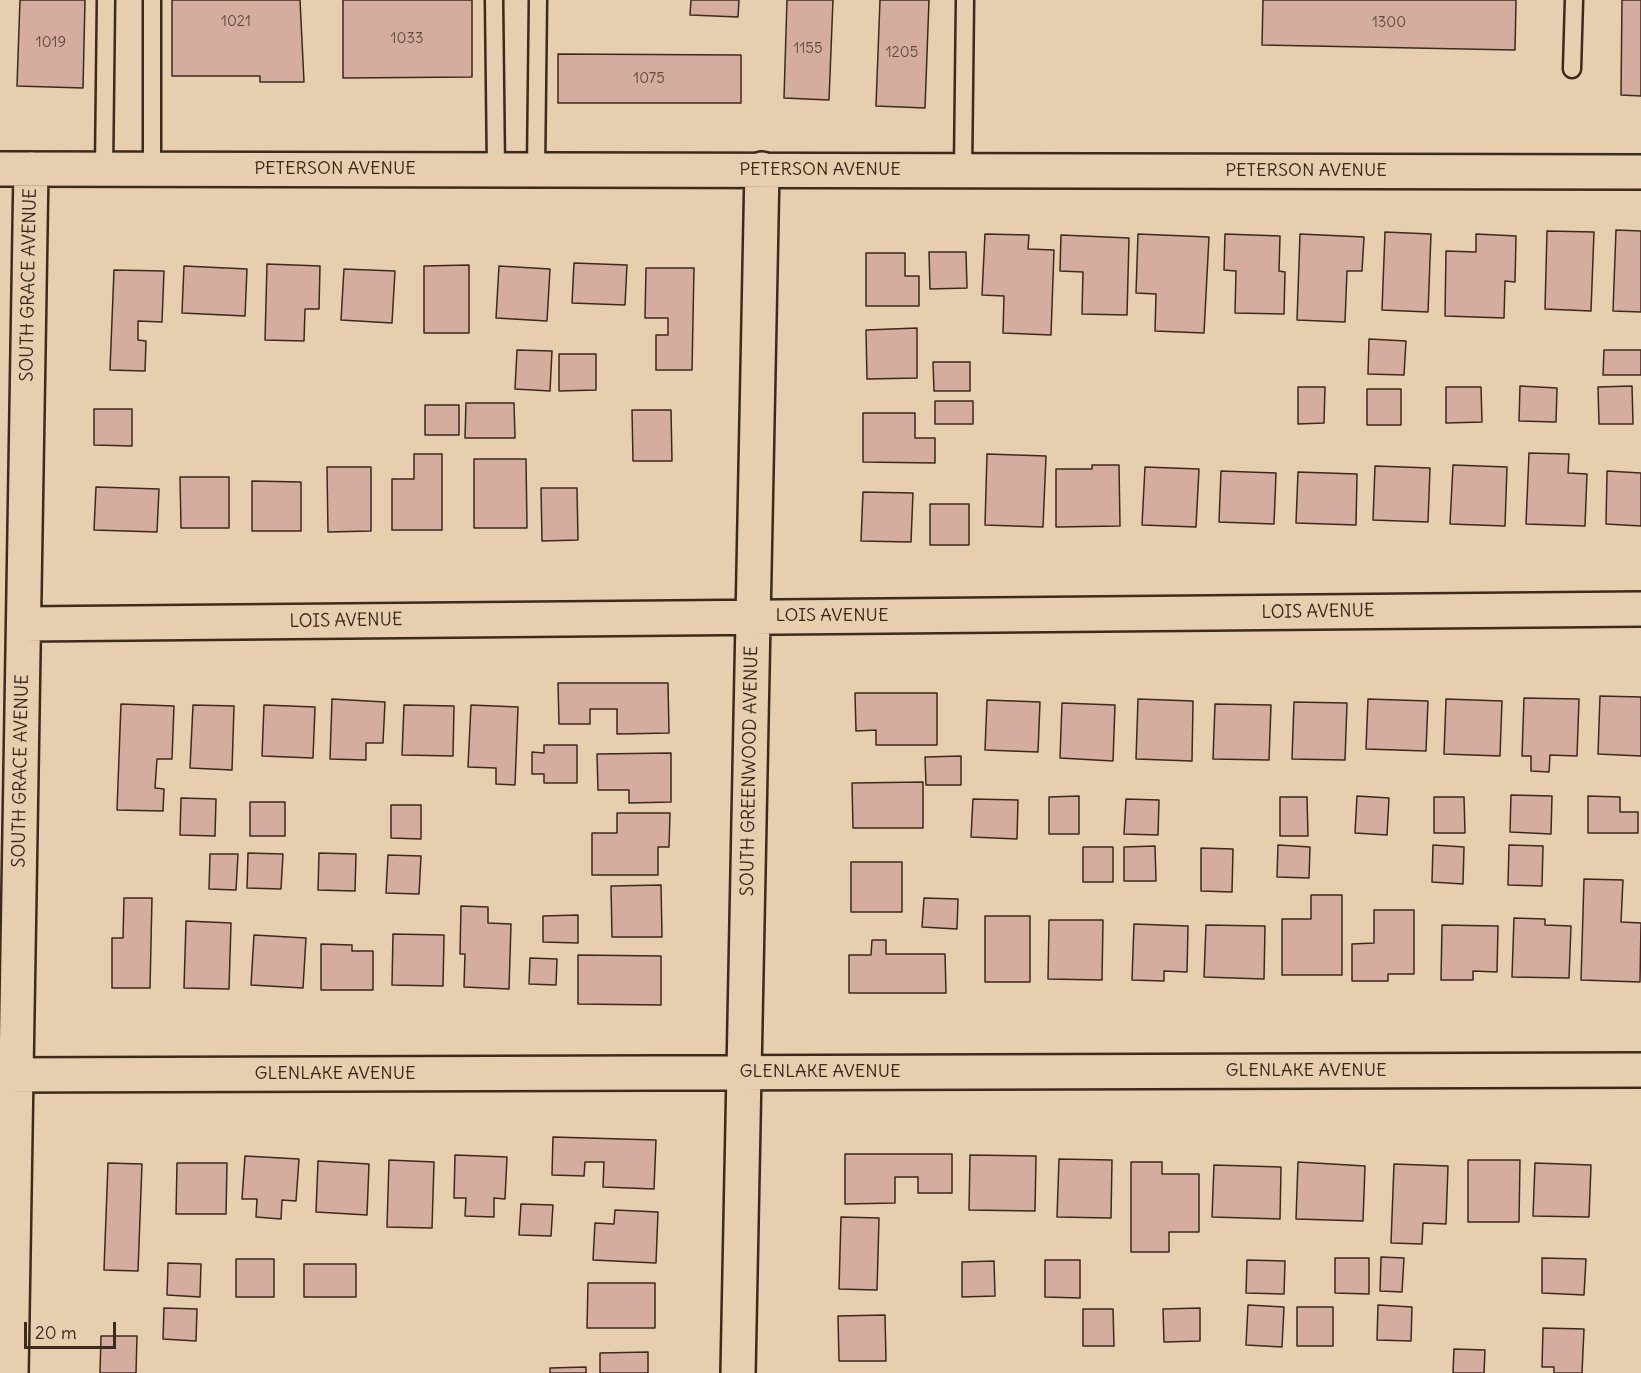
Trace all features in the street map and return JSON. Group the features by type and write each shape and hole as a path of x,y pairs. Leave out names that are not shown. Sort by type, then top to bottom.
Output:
{"street":[{"name":"PETERSON AVENUE","path":"16,169 1641,172"},
{"name":"SOUTH GRACE AVENUE","path":"12,1373 8,1075 24,624 16,169"},
{"name":"SOUTH GREENWOOD AVENUE","path":"738,1373 762,169"},
{"name":"LOIS AVENUE","path":"24,624 1641,609"},
{"name":"GLENLAKE AVENUE","path":"8,1075 1641,1070"}],"lane":[{"path":"104,169 106,0"},
{"path":"152,0 152,169"},
{"path":"494,0 496,169"},
{"path":"536,169 537,0"},
{"path":"963,170 965,0"},
{"path":"1572,69 1574,0"}],"building":[{"path":"20,0 85,0 83,88 17,86"},
{"path":"172,0 300,0 304,82 260,82 260,76 172,76"},
{"path":"343,0 472,0 472,77 343,78"},
{"path":"691,0 739,0 738,17 690,15"},
{"path":"787,0 833,0 829,100 784,98"},
{"path":"880,0 929,0 925,108 876,106"},
{"path":"1263,0 1516,0 1515,50 1262,45"},
{"path":"1622,0 1641,0 1641,96 1621,95"},
{"path":"558,54 741,55 741,103 558,103"},
{"path":"1616,230 1641,231 1641,312 1613,311"},
{"path":"1547,231 1594,232 1591,311 1545,309"},
{"path":"1385,232 1431,234 1428,312 1382,310"},
{"path":"985,234 1029,235 1028,249 1054,250 1051,335 1003,333 1004,296 982,295"},
{"path":"1138,234 1209,237 1204,333 1155,331 1156,294 1136,293"},
{"path":"1225,234 1280,236 1279,271 1285,272 1284,314 1235,313 1236,271 1224,270"},
{"path":"1300,234 1364,237 1362,271 1347,271 1345,322 1297,320"},
{"path":"1476,234 1516,236 1515,282 1505,281 1504,318 1445,316 1446,251 1476,252"},
{"path":"1061,235 1129,238 1127,315 1082,314 1083,272 1060,271"},
{"path":"929,252 966,252 967,288 930,289"},
{"path":"866,253 905,253 905,276 919,276 919,306 866,306"},
{"path":"574,263 627,265 625,305 572,303"},
{"path":"267,264 320,266 319,309 305,309 304,341 265,340"},
{"path":"469,265 469,333 424,333 424,266"},
{"path":"184,266 247,269 245,316 182,313"},
{"path":"499,266 550,269 547,321 496,318"},
{"path":"646,268 694,268 692,370 656,370 656,335 668,335 668,318 645,318"},
{"path":"344,269 395,271 392,323 341,320"},
{"path":"114,270 164,271 162,322 138,321 138,340 146,341 145,371 110,370"},
{"path":"917,328 917,378 867,379 866,330"},
{"path":"1369,339 1406,341 1404,375 1368,374"},
{"path":"517,350 552,351 550,391 515,389"},
{"path":"1604,350 1641,350 1641,375 1603,375"},
{"path":"559,354 596,354 596,390 559,391"},
{"path":"933,362 970,362 970,391 934,391"},
{"path":"1520,386 1557,388 1556,422 1519,421"},
{"path":"1632,386 1633,424 1599,424 1598,387"},
{"path":"1298,387 1325,387 1324,423 1298,424"},
{"path":"1446,387 1481,387 1482,422 1446,423"},
{"path":"1367,389 1401,389 1401,425 1367,425"},
{"path":"935,401 973,401 973,424 935,424"},
{"path":"466,403 514,403 515,438 465,438"},
{"path":"425,405 459,405 459,435 425,435"},
{"path":"94,409 132,409 132,446 94,445"},
{"path":"632,410 671,410 672,461 633,461"},
{"path":"863,413 915,413 915,438 935,438 935,463 863,462"},
{"path":"1529,453 1569,454 1568,473 1587,474 1585,526 1526,524"},
{"path":"414,454 442,454 442,530 392,530 392,479 414,479"},
{"path":"987,454 1046,456 1043,527 985,525"},
{"path":"474,459 526,459 527,528 474,528"},
{"path":"1092,465 1119,465 1120,526 1056,527 1056,469 1092,469"},
{"path":"1453,465 1507,467 1505,526 1450,524"},
{"path":"1375,466 1430,468 1428,522 1373,520"},
{"path":"327,467 371,467 371,531 328,532"},
{"path":"1145,467 1199,469 1196,527 1142,525"},
{"path":"1221,471 1276,473 1274,524 1219,522"},
{"path":"1607,471 1641,473 1641,526 1606,524"},
{"path":"1298,472 1357,474 1356,525 1296,523"},
{"path":"180,477 229,477 229,528 181,528"},
{"path":"252,481 301,482 301,531 252,531"},
{"path":"96,487 159,489 157,532 94,530"},
{"path":"541,488 577,488 578,540 542,541"},
{"path":"863,492 913,493 911,542 861,541"},
{"path":"930,504 969,504 969,545 930,545"},
{"path":"558,683 668,683 669,733 617,734 617,709 590,709 590,724 559,724"},
{"path":"855,693 937,693 937,745 876,745 876,730 856,731"},
{"path":"1600,696 1641,697 1641,756 1598,754"},
{"path":"1524,698 1579,699 1577,756 1550,755 1549,772 1531,771 1531,756 1522,756"},
{"path":"332,699 385,702 383,743 366,743 366,760 330,759"},
{"path":"1138,699 1193,701 1192,761 1136,759"},
{"path":"1368,699 1428,701 1426,751 1366,749"},
{"path":"1446,699 1502,701 1500,756 1444,754"},
{"path":"987,700 1040,702 1038,752 985,750"},
{"path":"1294,702 1347,703 1345,760 1292,759"},
{"path":"1062,703 1115,705 1113,761 1060,758"},
{"path":"121,704 174,706 172,759 157,759 155,788 164,789 163,811 117,810"},
{"path":"1215,704 1271,705 1269,760 1213,759"},
{"path":"193,705 234,706 232,770 190,768"},
{"path":"264,705 315,707 313,758 262,756"},
{"path":"404,705 454,706 453,756 402,755"},
{"path":"471,705 518,707 515,785 496,784 496,768 468,767"},
{"path":"544,745 577,745 577,783 544,783 544,774 532,774 532,752 544,753"},
{"path":"671,753 671,802 629,803 629,790 598,790 597,754"},
{"path":"961,756 961,785 926,785 925,757"},
{"path":"923,782 923,828 853,828 852,783"},
{"path":"1511,795 1552,796 1551,834 1510,832"},
{"path":"1079,796 1079,834 1049,834 1049,797"},
{"path":"1357,796 1389,798 1387,835 1355,833"},
{"path":"1588,796 1620,797 1620,812 1638,812 1638,833 1588,833"},
{"path":"1280,797 1307,797 1308,836 1280,836"},
{"path":"1434,797 1464,797 1465,833 1434,833"},
{"path":"181,798 216,799 215,836 180,835"},
{"path":"973,799 1018,800 1017,839 971,837"},
{"path":"1126,799 1159,800 1158,835 1124,834"},
{"path":"250,802 285,802 285,836 250,836"},
{"path":"391,805 421,805 421,839 391,838"},
{"path":"617,813 670,813 669,847 658,847 658,875 592,875 592,833 617,833"},
{"path":"1278,845 1310,847 1309,878 1277,877"},
{"path":"1433,845 1464,847 1463,884 1432,882"},
{"path":"1509,845 1543,846 1542,886 1508,885"},
{"path":"1155,846 1156,881 1124,881 1124,847"},
{"path":"1083,847 1113,847 1113,882 1083,882"},
{"path":"1201,848 1233,849 1232,892 1201,891"},
{"path":"248,853 283,854 281,889 247,888"},
{"path":"319,853 356,854 355,891 318,890"},
{"path":"210,854 238,854 236,890 209,889"},
{"path":"388,855 421,856 419,894 386,893"},
{"path":"851,862 902,862 902,912 851,912"},
{"path":"1584,879 1623,880 1621,922 1641,923 1640,982 1581,980"},
{"path":"661,885 662,937 612,937 611,886"},
{"path":"1311,895 1342,895 1342,975 1282,975 1282,919 1311,919"},
{"path":"124,898 152,898 150,988 112,988 112,938 123,938"},
{"path":"924,898 958,899 957,929 922,927"},
{"path":"461,906 488,907 488,923 511,924 509,989 464,987 465,954 460,954"},
{"path":"1374,910 1414,910 1414,974 1388,974 1388,981 1352,981 1352,944 1374,943"},
{"path":"578,915 578,943 543,942 543,916"},
{"path":"985,916 1030,916 1030,982 985,982"},
{"path":"1514,918 1545,919 1545,925 1571,926 1569,978 1512,977"},
{"path":"1049,920 1103,920 1102,980 1048,979"},
{"path":"186,921 231,923 229,989 184,988"},
{"path":"1134,924 1188,926 1187,972 1164,971 1164,981 1132,980"},
{"path":"1206,925 1265,926 1264,979 1204,977"},
{"path":"1442,925 1498,926 1497,972 1473,971 1473,980 1441,980"},
{"path":"393,934 444,935 443,986 392,985"},
{"path":"254,935 306,938 303,988 251,985"},
{"path":"872,940 886,940 886,954 945,954 946,993 849,993 849,955 871,955"},
{"path":"321,944 352,945 352,951 373,951 373,990 321,990"},
{"path":"578,955 661,956 661,1005 578,1004"},
{"path":"530,958 557,959 556,985 529,984"},
{"path":"553,1137 656,1140 654,1189 603,1187 604,1162 585,1162 584,1176 552,1175"},
{"path":"845,1154 952,1154 952,1193 918,1193 918,1177 895,1177 895,1203 845,1204"},
{"path":"455,1155 507,1157 505,1199 494,1198 494,1217 465,1216 466,1198 454,1198"},
{"path":"970,1155 1036,1156 1035,1211 969,1210"},
{"path":"245,1156 299,1159 296,1201 282,1200 281,1219 256,1217 257,1199 242,1199"},
{"path":"1059,1159 1112,1160 1111,1218 1057,1217"},
{"path":"389,1160 434,1162 432,1228 387,1227"},
{"path":"1468,1160 1520,1160 1519,1222 1468,1222"},
{"path":"318,1161 369,1164 367,1215 316,1212"},
{"path":"1131,1162 1162,1162 1162,1174 1199,1174 1199,1232 1169,1232 1169,1252 1131,1252"},
{"path":"1298,1162 1365,1166 1363,1221 1296,1219"},
{"path":"108,1163 142,1164 138,1271 104,1270"},
{"path":"177,1163 227,1163 226,1214 176,1214"},
{"path":"1535,1163 1591,1165 1589,1217 1533,1216"},
{"path":"1394,1164 1448,1166 1446,1224 1423,1223 1422,1244 1391,1243"},
{"path":"1214,1165 1281,1167 1280,1219 1212,1217"},
{"path":"521,1204 553,1205 551,1236 519,1235"},
{"path":"615,1210 658,1212 656,1263 593,1260 595,1223 614,1224"},
{"path":"841,1217 879,1218 877,1290 839,1289"},
{"path":"1381,1257 1404,1258 1402,1292 1380,1291"},
{"path":"1335,1258 1369,1258 1369,1294 1335,1293"},
{"path":"1542,1258 1586,1259 1584,1295 1542,1293"},
{"path":"236,1259 274,1259 274,1297 236,1297"},
{"path":"1045,1260 1080,1260 1080,1298 1045,1297"},
{"path":"1247,1260 1285,1261 1284,1294 1246,1293"},
{"path":"994,1261 995,1296 962,1297 962,1262"},
{"path":"168,1263 201,1264 200,1297 167,1295"},
{"path":"304,1264 356,1264 356,1297 304,1297"},
{"path":"588,1283 655,1283 655,1328 587,1328"},
{"path":"1248,1305 1284,1307 1282,1347 1246,1345"},
{"path":"1378,1305 1412,1307 1411,1341 1377,1340"},
{"path":"1297,1307 1333,1307 1333,1346 1297,1346"},
{"path":"164,1308 197,1309 196,1341 163,1339"},
{"path":"1200,1308 1200,1341 1164,1342 1163,1309"},
{"path":"1083,1309 1113,1309 1114,1346 1083,1346"},
{"path":"885,1315 886,1361 839,1361 838,1316"},
{"path":"1543,1328 1584,1329 1582,1373 1554,1373 1554,1367 1542,1367"},
{"path":"101,1336 137,1336 136,1373 100,1373"},
{"path":"1454,1349 1485,1350 1484,1373 1453,1373"},
{"path":"648,1352 648,1373 600,1373 600,1353"},
{"path":"586,1367 586,1373 550,1373 550,1368"}]}
